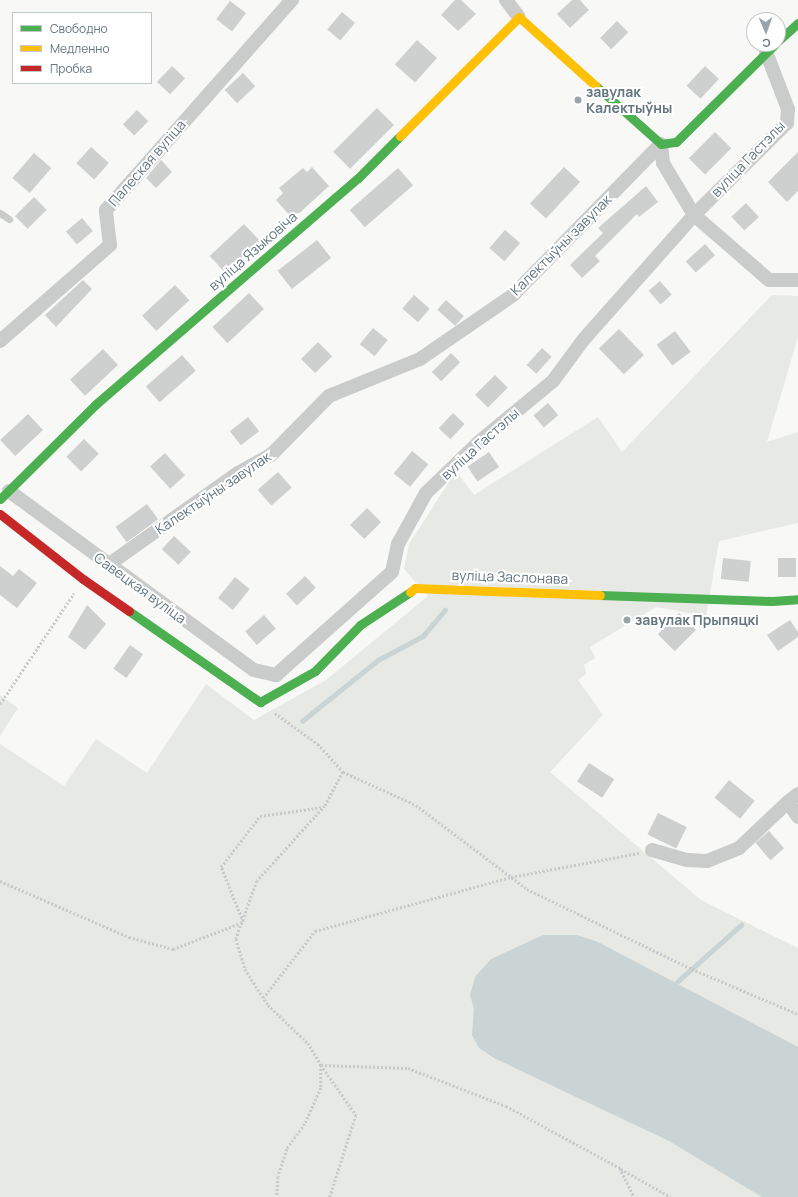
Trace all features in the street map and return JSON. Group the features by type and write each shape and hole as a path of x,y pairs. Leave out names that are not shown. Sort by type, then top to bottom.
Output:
{"street":[{"name":"Палеская вуліца","path":"0,341 110,245 106,210 292,0"},
{"path":"506,0 519,17 661,144 663,163 694,215 769,280 798,280"},
{"name":"вуліца Языковіча","path":"5,495 96,404 358,178 519,17"},
{"path":"786,34 798,23"},
{"name":"Калектыўны завулак","path":"108,565 238,473 272,454 329,396 420,359 513,295 661,144 676,142 767,52"},
{"name":"вуліца Гастэлы","path":"276,675 392,572 398,544 426,493 479,442 553,381 584,339 694,215 787,123 788,109 772,52"},
{"name":"Савецкая вуліца","path":"5,495 108,565 254,670 276,675"},
{"name":"Савецкая вуліца","path":"0,514 83,579 260,702"},
{"name":"вуліца Заслонава","path":"260,702 315,671 360,625 415,588 772,601 798,599"},
{"path":"652,850 688,860 707,861 739,848 793,798 798,817"}],"lane":[{"path":"0,213 9,219"}],"path":[{"path":"0,704 83,579"},
{"path":"260,702 318,744 343,772 416,805 527,889 685,966 798,1014"},
{"path":"330,1197 356,1115 321,1065 308,1043 263,998 245,969 236,939 257,882 325,806 343,772"},
{"path":"243,922 222,867 260,816 325,806"},
{"path":"263,998 315,931 511,877 652,850"},
{"path":"0,881 129,937 173,949 243,922"},
{"path":"321,1065 408,1068 506,1106 671,1197"},
{"path":"277,1197 278,1177 287,1149 305,1124 321,1088 321,1065"},
{"path":"620,1168 634,1197"}],"shaded area":[{"path":"772,295 798,296 798,337 767,442 798,432 798,523 719,541 706,616 656,607 590,647 595,658 584,665 586,674 578,680 603,715 550,772 701,900 798,948 798,1197 0,1197 0,744 64,786 96,739 147,773 206,684 254,720 326,680 428,596 404,569 409,544 456,471 474,495 598,417 622,452"},
{"path":"0,695 18,708 0,736"},
{"path":"543,935 577,935 598,942 798,1047 798,1197 762,1197 669,1141 494,1058 479,1048 472,1035 474,1009 470,995 475,977 491,959"}],"building":[{"path":"455,0 461,0 476,14 458,31 441,15"},
{"path":"572,0 580,0 589,10 570,28 557,14"},
{"path":"230,1 246,13 232,31 216,19"},
{"path":"342,12 355,23 340,41 327,30"},
{"path":"617,21 628,32 611,49 600,38"},
{"path":"417,40 437,58 415,83 395,65"},
{"path":"172,66 185,78 170,94 157,82"},
{"path":"705,66 719,79 700,99 687,86"},
{"path":"243,73 255,86 237,103 225,90"},
{"path":"377,108 394,125 350,169 333,152"},
{"path":"137,110 148,121 134,135 123,124"},
{"path":"715,132 731,148 705,174 689,158"},
{"path":"91,147 109,163 94,179 76,163"},
{"path":"798,152 798,191 787,202 768,182"},
{"path":"34,153 51,168 30,193 12,178"},
{"path":"161,160 172,172 156,188 146,178"},
{"path":"312,167 329,186 293,219 276,200 283,193 279,188 303,168 307,172"},
{"path":"564,167 580,182 546,219 530,204"},
{"path":"398,168 413,185 365,227 350,210"},
{"path":"646,186 658,202 639,217 637,214 595,256 600,261 582,278 570,265 603,233 598,228"},
{"path":"34,197 47,210 28,229 15,216"},
{"path":"746,203 759,217 744,231 731,217"},
{"path":"82,218 93,231 77,245 66,231"},
{"path":"244,224 260,241 225,273 210,256"},
{"path":"505,230 520,243 504,261 489,248"},
{"path":"317,240 331,258 292,289 278,271"},
{"path":"705,244 715,255 696,273 686,261"},
{"path":"83,280 92,289 56,327 45,315"},
{"path":"660,281 672,295 660,304 649,291"},
{"path":"175,285 189,300 156,331 142,316"},
{"path":"249,293 264,309 227,343 212,327"},
{"path":"414,295 430,309 418,322 402,309"},
{"path":"446,300 464,316 455,326 437,310"},
{"path":"373,328 388,340 375,356 360,344"},
{"path":"619,329 644,355 624,374 599,348"},
{"path":"675,331 691,352 672,366 657,345"},
{"path":"318,342 332,356 315,373 301,359"},
{"path":"542,348 552,357 536,374 527,365"},
{"path":"103,349 118,365 85,396 70,380"},
{"path":"451,353 460,362 441,381 432,372"},
{"path":"182,355 196,371 160,402 146,386"},
{"path":"495,375 508,388 488,408 475,395"},
{"path":"548,403 558,415 544,427 533,415"},
{"path":"453,413 465,424 450,439 439,428"},
{"path":"28,414 43,430 15,456 0,440"},
{"path":"248,417 259,431 241,445 230,431"},
{"path":"84,439 99,454 81,472 66,457"},
{"path":"412,451 428,464 410,487 394,474"},
{"path":"489,452 499,467 478,481 467,467"},
{"path":"165,453 185,475 170,489 150,466"},
{"path":"278,472 292,488 271,506 258,490"},
{"path":"147,504 158,519 127,542 115,527"},
{"path":"367,508 381,522 364,539 350,525"},
{"path":"174,536 191,552 179,565 162,549"},
{"path":"723,558 751,561 749,582 721,579"},
{"path":"778,558 796,558 796,577 778,577"},
{"path":"0,566 13,576 19,569 37,583 17,608 0,595"},
{"path":"305,576 316,588 297,605 286,594"},
{"path":"235,577 250,589 233,610 218,598"},
{"path":"87,605 106,624 85,650 68,637"},
{"path":"679,613 696,630 675,651 658,634"},
{"path":"264,615 276,629 257,645 245,631"},
{"path":"790,620 798,632 798,637 778,651 767,635"},
{"path":"130,645 143,654 126,678 113,669"},
{"path":"589,763 614,779 602,798 577,781"},
{"path":"729,780 755,801 740,819 715,798"},
{"path":"658,813 687,827 676,849 647,835"},
{"path":"769,831 784,848 771,860 755,843"}],"waterway":[{"path":"302,721 378,660 423,636 445,610"},
{"path":"677,982 741,925"}],"traffic: fast":[{"path":"786,34 798,23"},
{"path":"596,86 661,144 676,142 767,52"},
{"path":"0,499 96,404 358,178 400,136"},
{"path":"129,611 260,702 315,671 360,625 410,592"},
{"path":"600,595 772,601 798,599"}],"traffic: slow":[{"path":"400,136 519,17 596,86"},
{"path":"410,592 415,588 600,595"}],"traffic: jam":[{"path":"0,514 83,579 129,611"}],"place":[{"name":"завулак Калектыўны","path":"578,100"},
{"name":"завулак Прыпяцкі","path":"627,620"}]}
